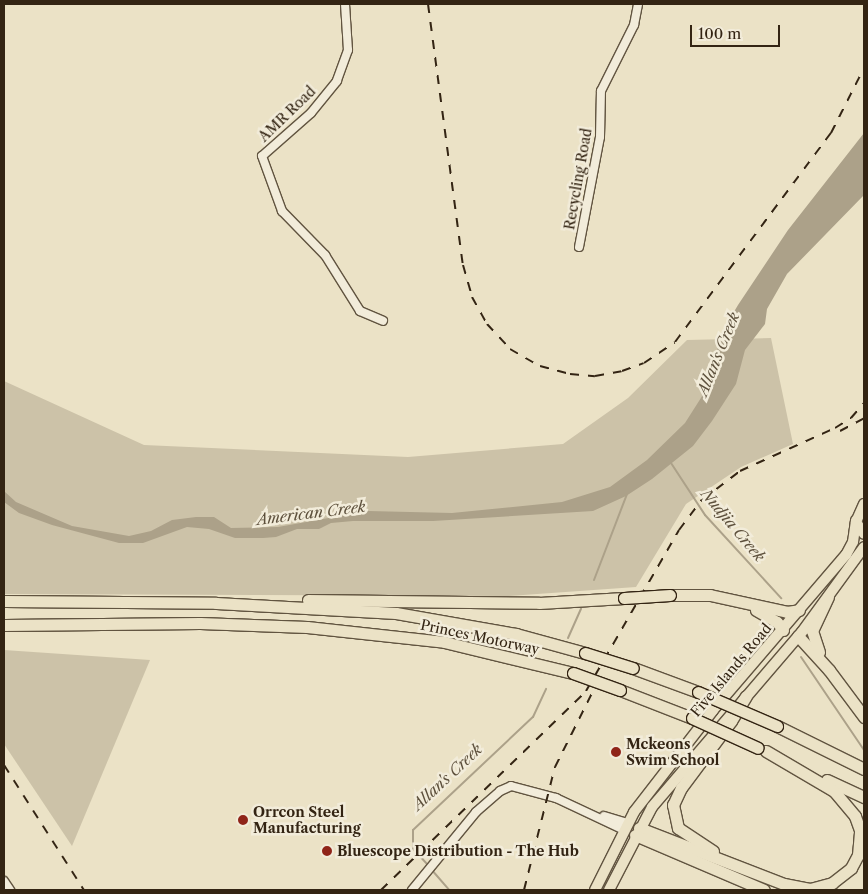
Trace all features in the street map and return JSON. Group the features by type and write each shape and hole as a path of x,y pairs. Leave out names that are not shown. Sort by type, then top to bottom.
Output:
{"highway":[{"path":"216,603 276,599 539,603 670,595 710,595 789,612 799,610"},
{"path":"828,596 812,636 829,670"},
{"path":"732,599 769,616 783,633"},
{"name":"Princes Motorway","path":"4,601 216,603 405,614 516,634 585,652 698,692 777,726 864,769"},
{"name":"Princes Motorway","path":"4,625 200,623 307,627 444,642 573,673 620,690 692,718 864,797"},
{"path":"798,636 829,670 864,717"},
{"path":"746,696 731,721 675,797 673,813 678,828 686,836 751,873"},
{"path":"637,831 751,873 798,888 820,887 832,883 851,868 860,843 855,816 845,801 820,782 774,759 762,749"},
{"path":"637,831 764,890"}],"main road":[{"path":"861,512 864,534"},
{"name":"Five Islands Road","path":"595,890 626,826 664,772 783,633 799,610 850,550 861,512"},
{"name":"Five Islands Road","path":"609,890 637,831 681,770 798,636 864,547"},
{"path":"758,682 781,647 783,633 798,636"},
{"path":"626,826 637,831"}],"street":[{"name":"AMR Road","path":"345,4 348,50 338,80 311,113 262,156 282,211 325,255 360,311 382,321"},
{"name":"Recycling Road","path":"579,247 600,137 601,91 634,25 638,4"},
{"path":"412,890 476,812 500,791 511,786 548,795 626,826"},
{"path":"4,881 10,890"}],"shaded area":[{"path":"771,338 793,444 741,467 686,504 636,587 509,596 4,594 4,381 144,445 408,457 563,444 628,398 687,340"},
{"path":"4,650 150,660 72,846 4,744"}],"water":[{"path":"864,133 864,195 787,274 767,309 765,324 745,350 736,384 712,421 693,446 652,479 626,496 593,511 433,521 353,521 331,523 319,529 297,529 276,537 263,538 235,538 209,529 187,527 143,543 119,543 52,525 19,513 4,502 4,491 16,502 72,526 129,536 151,531 172,520 196,517 214,517 231,528 278,527 368,511 452,513 562,502 610,487 647,460 685,423 706,390 722,332 738,305 788,230"}],"waterway":[{"name":"Nudjia Creek","path":"671,463 705,515 781,598"},
{"name":"Allan's Creek","path":"594,580 627,494"},
{"name":"Allan's Creek","path":"568,638 581,609"},
{"name":"Nudjia Creek","path":"801,657 864,750"},
{"name":"Allan's Creek","path":"428,865 413,849 413,830 533,717 546,689"},
{"name":"Allan's Creek","path":"431,869 449,890"}],"railway":[{"path":"428,4 463,265 472,297 487,324 510,349 540,366 570,374 595,376 622,371 644,363 675,342 831,133 864,68"},
{"path":"381,890 586,691 679,530 702,500 740,471 835,428 851,418 864,403"},
{"path":"840,431 864,418"},
{"path":"524,890 555,767 594,689"},
{"path":"4,765 84,890"}],"place":[{"name":"Mckeons Swim School","path":"616,752"},
{"name":"Orrcon Steel Manufacturing","path":"243,820"},
{"name":"Bluescope Distribution - The Hub","path":"327,851"}],"water label":[{"name":"American Creek","path":"311,513"}]}
